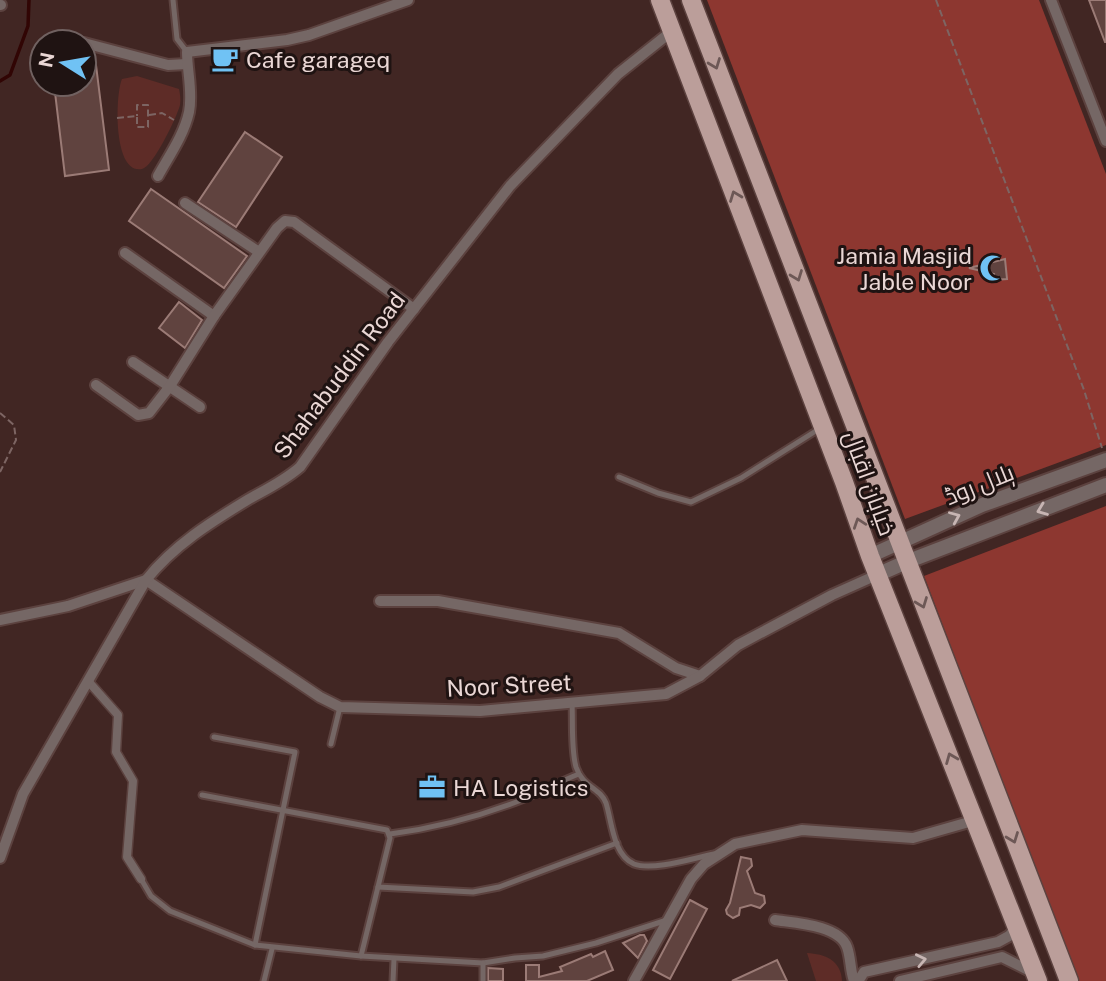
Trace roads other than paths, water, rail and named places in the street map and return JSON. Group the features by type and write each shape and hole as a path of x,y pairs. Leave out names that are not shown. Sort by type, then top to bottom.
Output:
{"main road":[{"name":"خیابان اقبال","path":"660,0 870,556 1037,978"},
{"name":"خیابان اقبال","path":"691,0 1069,981"},
{"path":"672,31 698,19"},
{"path":"823,426 850,415"},
{"path":"976,820 1002,809"}],"street":[{"path":"158,176 189,112 187,52 298,37 408,0"},
{"path":"1051,0 1106,141"},
{"name":"Shahabuddin Road","path":"0,858 23,794 146,580 159,564 180,544 284,481 300,467 373,363 482,220 545,148 633,60 672,31"},
{"path":"98,47 168,65 187,64"},
{"path":"185,203 259,252"},
{"path":"96,385 138,415 149,413 170,386 259,252 285,221 294,222 414,309"},
{"path":"125,253 214,316"},
{"path":"132,362 200,407"},
{"name":"ہلال روڈ","path":"870,556 982,505 1105,456"},
{"name":"ہلال روڈ","path":"879,575 906,562 1106,485"},
{"name":"Noor Street","path":"146,580 320,697 340,707 480,711 651,698 666,694 699,676 738,645 832,595 879,575"},
{"path":"0,620 68,606 146,580"},
{"path":"380,601 438,601 619,633 676,668 699,676"},
{"path":"88,681 118,715 116,752 133,781 127,857 141,879"},
{"path":"634,981 691,879 704,864 735,844 802,830 913,838 976,820"},
{"path":"775,920 831,931 839,936 848,949 858,981"},
{"path":"858,981 864,972 999,942 1009,936 1017,926"},
{"path":"900,981 1002,957 1037,978"}],"lane":[{"path":"173,0 177,39 187,52"},
{"path":"619,477 658,493 691,502 741,478 823,426"},
{"path":"572,703 574,751 579,774 584,783 600,793 605,801 617,843 628,860 643,866 717,854"},
{"path":"331,744 340,707"},
{"path":"214,737 295,752 255,945"},
{"path":"202,795 384,829 390,834 423,829 482,814 525,799 579,774"},
{"path":"361,956 390,834"},
{"path":"378,887 473,892 499,887 617,843"},
{"path":"141,879 150,897 170,911 255,945 394,959 483,963 543,956 569,951 667,920"},
{"path":"264,981 271,948"},
{"path":"393,981 394,959"},
{"path":"483,963 483,981"}],"waterway":[{"path":"0,81 10,75 28,26 29,0"}],"place":[{"name":"Cafe garageq","path":"225,59"},
{"name":"Jamia Masjid Jable Noor","path":"993,268"},
{"name":"HA Logistics","path":"432,787"}]}
